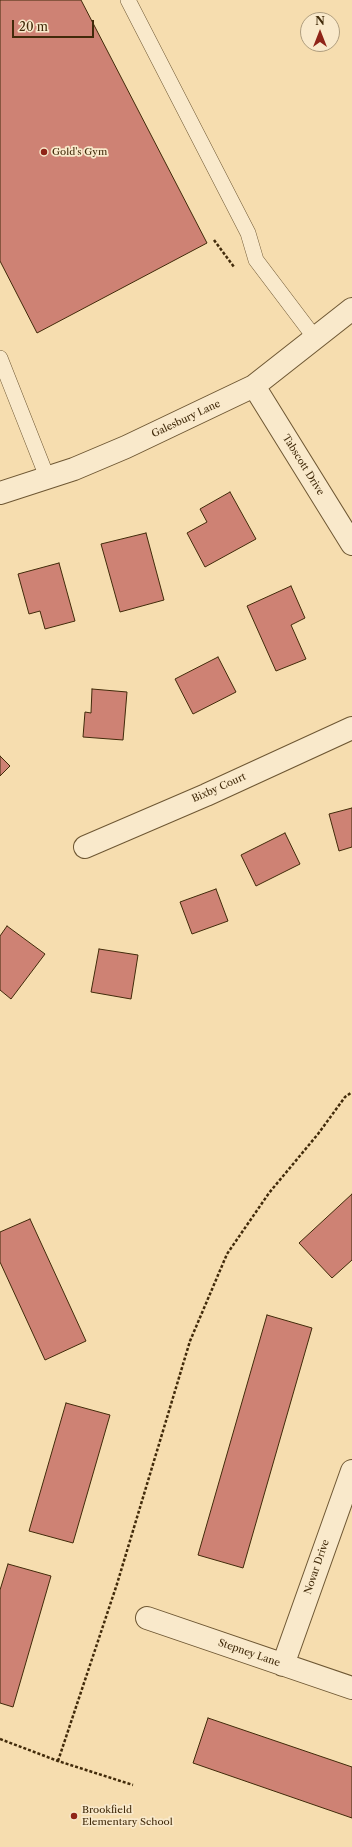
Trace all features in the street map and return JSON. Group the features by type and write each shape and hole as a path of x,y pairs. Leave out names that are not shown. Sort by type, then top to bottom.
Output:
{"street":[{"name":"Galesbury Lane","path":"0,493 74,469 126,447 254,386 352,309"},
{"name":"Tabscott Drive","path":"254,386 352,544"},
{"name":"Bixby Court","path":"85,847 352,728"},
{"name":"Novar Drive","path":"283,1665 352,1470"},
{"name":"Stepney Lane","path":"147,1618 352,1688"}],"lane":[{"path":"128,0 248,233 256,260 315,338"},
{"path":"0,358 47,478"}],"path":[{"path":"58,1761 117,1584 190,1341 227,1254 269,1193 318,1134 345,1097 352,1092"},
{"path":"0,1739 58,1761 133,1785"}],"building":[{"path":"0,0 81,0 207,243 37,333 0,261"},
{"path":"230,492 256,539 205,567 187,533 207,522 200,509"},
{"path":"146,533 164,600 120,612 101,544"},
{"path":"59,563 75,621 45,629 40,611 29,614 18,574"},
{"path":"291,586 305,618 291,625 306,659 276,671 247,606"},
{"path":"218,657 236,692 193,714 175,679"},
{"path":"92,689 127,692 123,740 83,737 85,712 91,713"},
{"path":"0,756 10,766 0,776"},
{"path":"352,808 352,847 339,851 329,814"},
{"path":"285,833 300,864 256,886 241,855"},
{"path":"216,889 228,921 192,934 180,902"},
{"path":"7,926 45,954 11,999 0,990 0,936"},
{"path":"99,949 138,955 131,999 91,992"},
{"path":"352,1194 352,1260 332,1278 299,1243"},
{"path":"30,1219 86,1341 45,1360 0,1262 0,1232"},
{"path":"267,1315 312,1328 243,1568 198,1555"},
{"path":"66,1403 110,1415 73,1543 29,1531"},
{"path":"8,1564 51,1576 13,1707 0,1703 0,1590"},
{"path":"208,1718 352,1767 352,1818 193,1763"}],"place":[{"name":"Gold's Gym","path":"44,152"},
{"name":"Brookfield Elementary School","path":"74,1816"}]}
